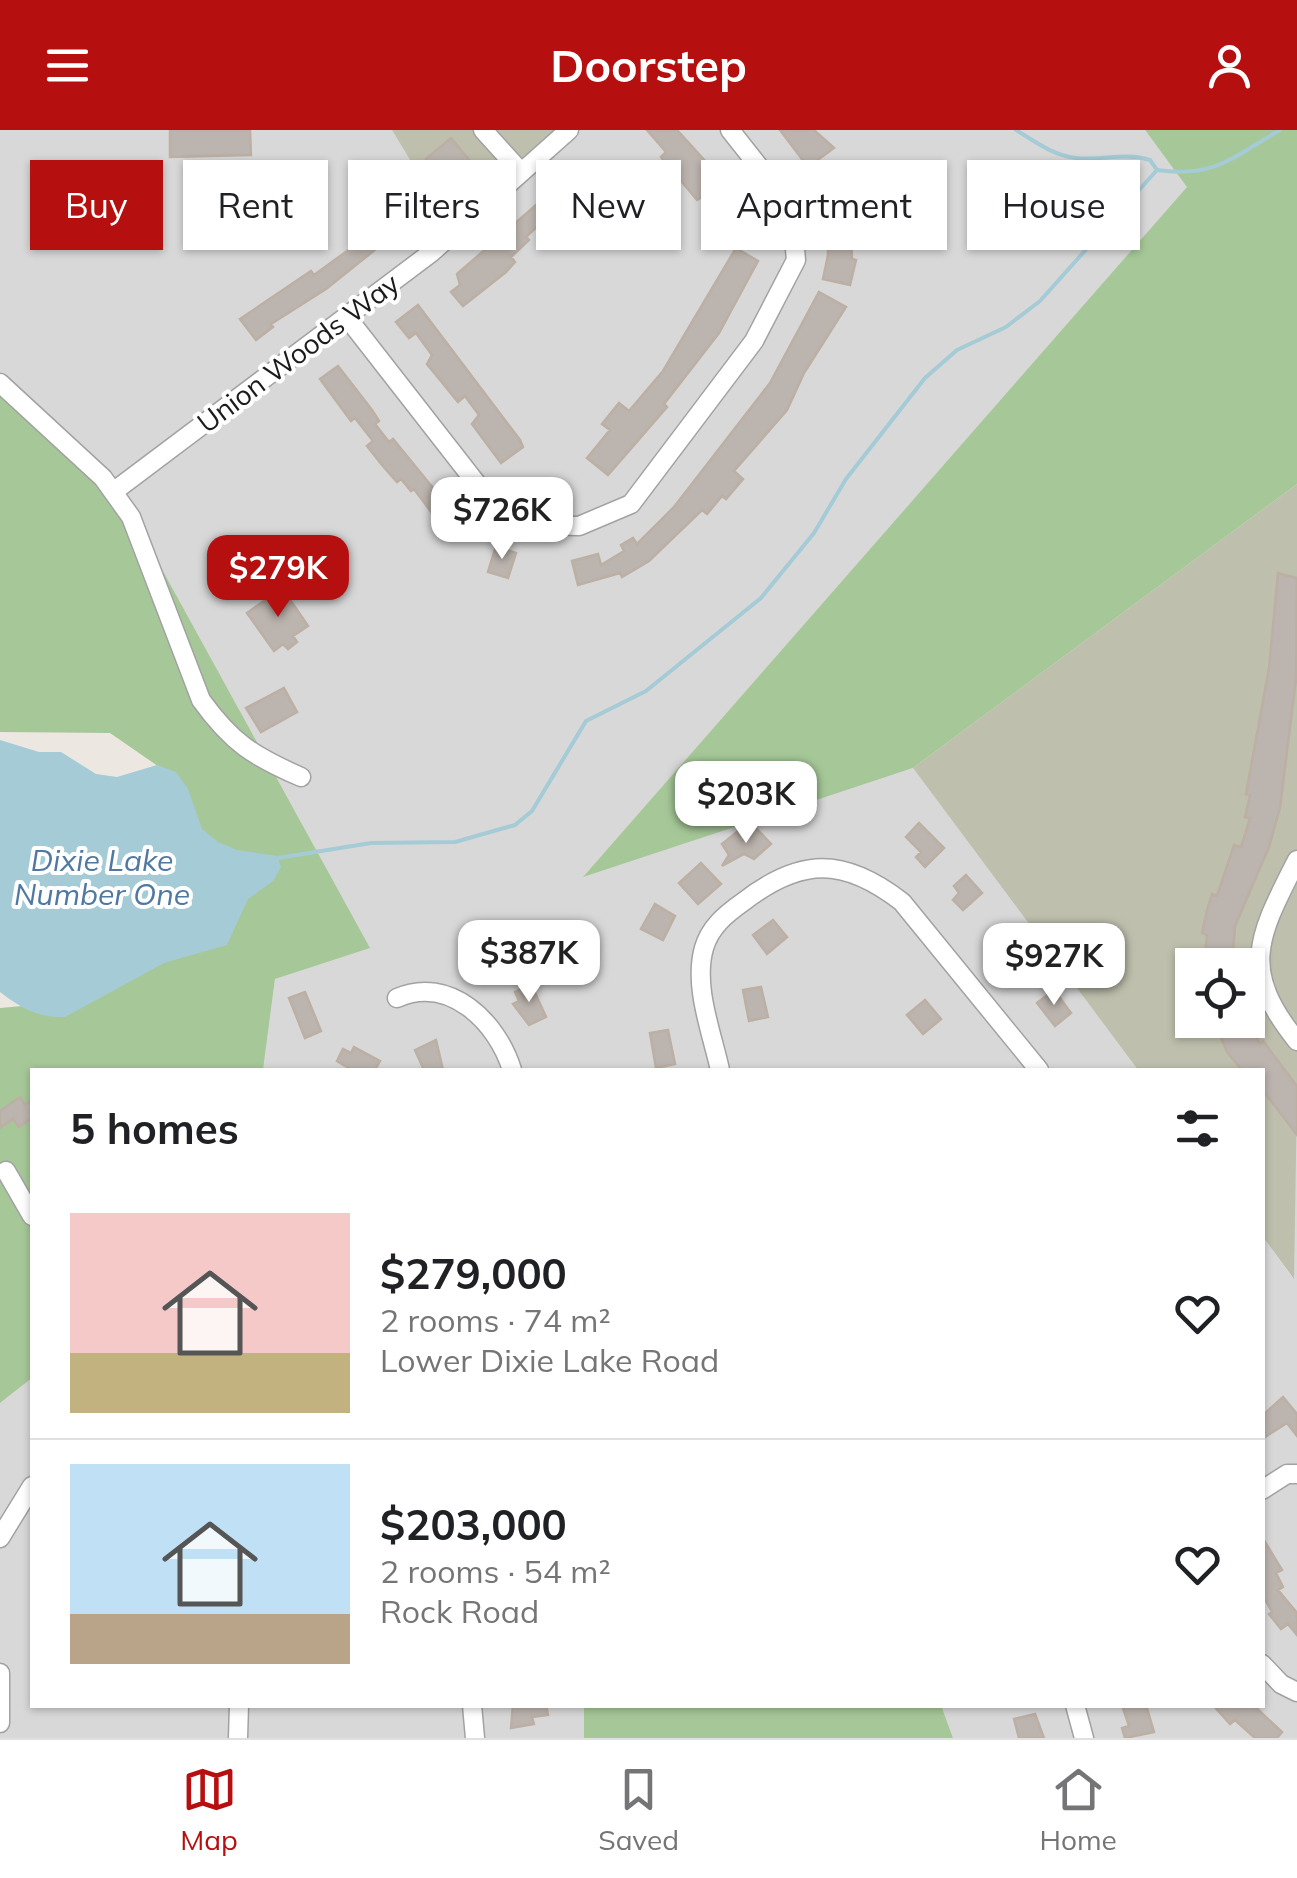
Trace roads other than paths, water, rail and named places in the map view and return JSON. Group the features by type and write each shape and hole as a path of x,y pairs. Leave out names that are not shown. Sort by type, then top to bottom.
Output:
{"street":[{"path":"483,130 522,172"},
{"name":"Union Woods Way","path":"113,492 432,252 569,130"},
{"path":"346,316 491,502 535,525 579,526 632,504 754,341 796,260 791,207 730,130"},
{"path":"0,383 113,492 132,518 201,700 240,748 300,777"},
{"path":"1297,860 1270,912 1258,963 1268,1005 1297,1041"},
{"path":"720,1068 701,968 712,931 770,881 825,868 876,881 902,902 1037,1068"},
{"path":"397,998 424,990 452,996 490,1028 511,1068"},
{"path":"6,1171 30,1213"},
{"path":"1265,1488 1287,1474 1297,1474"},
{"path":"0,1538 30,1489"},
{"path":"1265,1667 1281,1684 1297,1692"},
{"path":"0,1672 0,1724"},
{"path":"238,1738 239,1708"},
{"path":"472,1708 475,1738"},
{"path":"1076,1708 1084,1738"}],"water":[{"name":"Dixie Lake Number One","path":"0,740 39,752 61,752 96,774 117,777 157,765 176,772 188,789 202,829 237,850 277,856 281,867 273,881 248,899 227,945 164,963 65,1017 30,1011 0,992"}],"waterway":[{"path":"1016,130 1068,157 1140,158 1150,160 1157,170 1177,172 1223,163 1280,130"},
{"path":"278,858 371,843 455,842 515,825 532,811 586,721 646,691 761,598 814,533 846,479 925,378 957,350 1006,327 1040,301 1157,170"}]}
